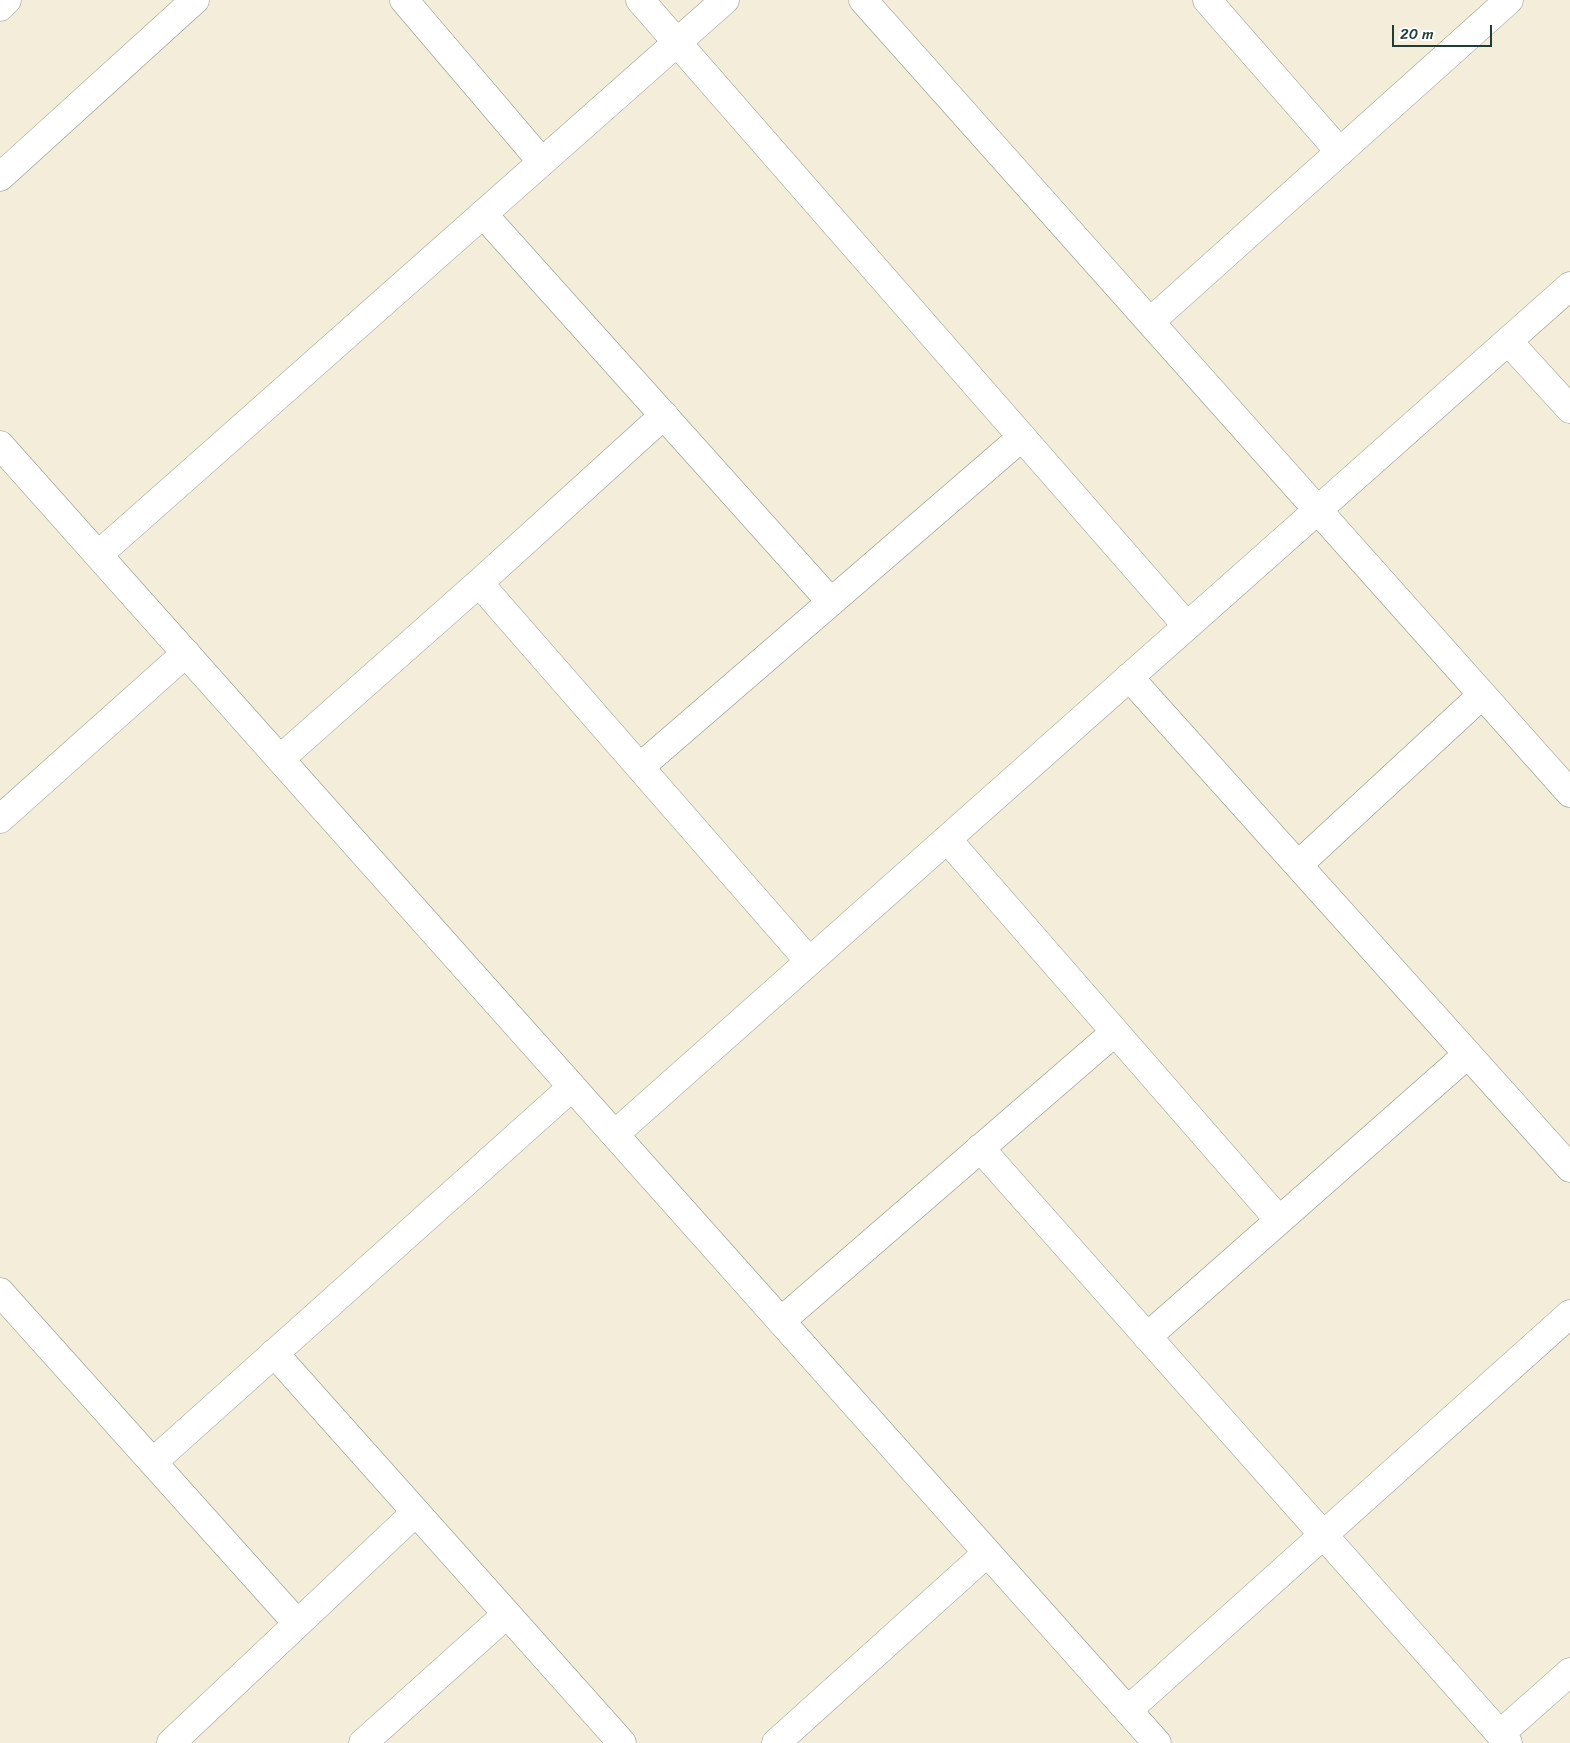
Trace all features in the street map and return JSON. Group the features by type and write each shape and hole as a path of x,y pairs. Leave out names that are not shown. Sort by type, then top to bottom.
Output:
{"street":[{"path":"0,6 7,0"},
{"path":"0,177 195,0"},
{"path":"404,0 542,162"},
{"path":"640,0 1187,626"},
{"path":"98,555 725,0"},
{"path":"863,0 1570,793"},
{"path":"1207,0 1340,152"},
{"path":"1150,322 1340,152 1500,3"},
{"path":"483,214 831,602"},
{"path":"615,1134 1570,286"},
{"path":"1508,341 1570,409"},
{"path":"280,759 479,583 664,415"},
{"path":"640,768 1022,437"},
{"path":"0,444 1156,1743"},
{"path":"479,583 810,961"},
{"path":"0,819 186,653"},
{"path":"1129,677 1570,1168"},
{"path":"1298,865 1482,694"},
{"path":"947,839 1279,1220"},
{"path":"782,1321 1115,1032"},
{"path":"1147,1337 1468,1054"},
{"path":"152,1462 572,1087"},
{"path":"980,1148 1504,1739 1570,1672"},
{"path":"0,1292 297,1623"},
{"path":"1128,1710 1570,1314"},
{"path":"274,1352 622,1743"},
{"path":"171,1743 416,1512"},
{"path":"776,1743 988,1552"},
{"path":"363,1743 507,1614"}]}
